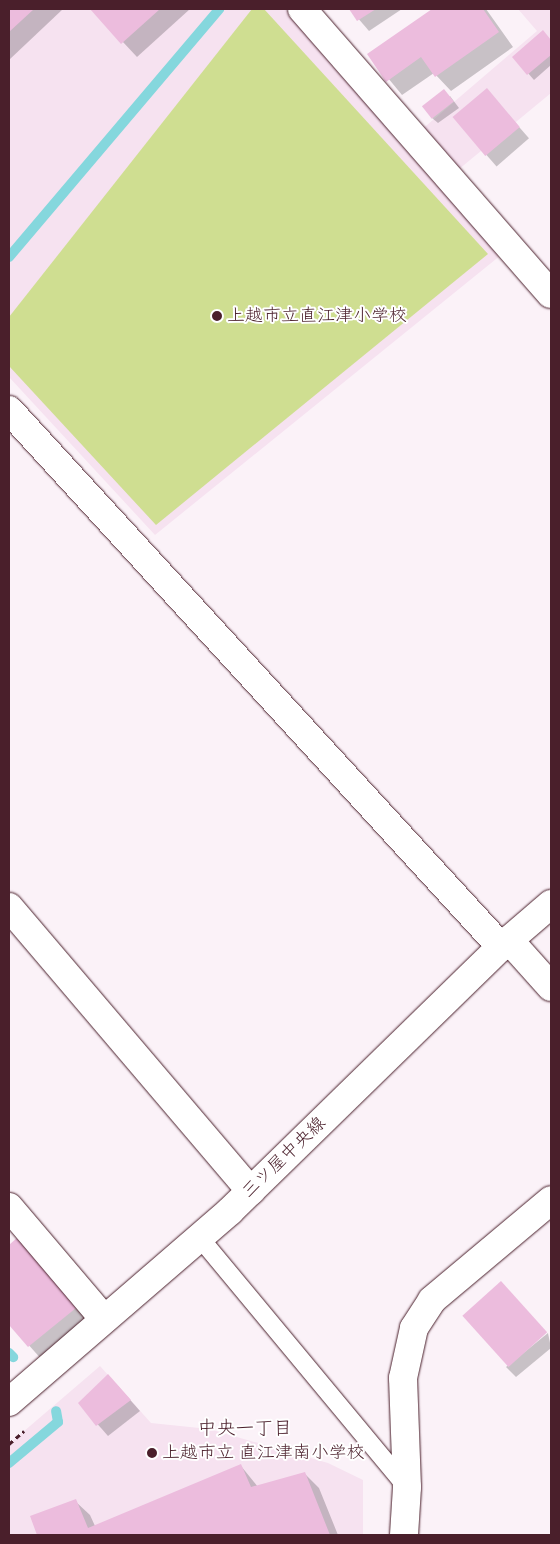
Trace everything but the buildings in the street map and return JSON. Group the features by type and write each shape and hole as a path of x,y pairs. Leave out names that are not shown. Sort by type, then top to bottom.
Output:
{"street":[{"path":"302,9 551,294"},
{"path":"9,410 505,943 551,987"},
{"name":"三ツ屋中央線","path":"9,1402 200,1238 251,1191 505,943 551,904"},
{"path":"9,907 251,1191"},
{"path":"404,1535 407,1486 403,1378 414,1328 420,1313 432,1300 551,1200"},
{"path":"9,1207 104,1319"}],"lane":[{"path":"200,1238 407,1486"}],"path":[{"path":"9,1444 29,1427"}],"shaded area":[{"name":"上越市立直江津小学校","path":"9,9 285,9 406,143 537,31 518,9 551,9 551,93 441,184 501,255 155,535 9,377"},
{"name":"上越市立 直江津南小学校","path":"100,1366 151,1423 209,1429 328,1463 363,1480 363,1535 9,1535 9,1444"}],"green space":[{"name":"上越市立直江津小学校","path":"252,9 264,9 488,254 156,525 9,366 9,317"}],"waterway":[{"path":"9,257 219,9"},
{"path":"9,1353 13,1357"},
{"path":"9,1463 58,1422 56,1411"}],"place":[{"name":"上越市立直江津小学校","path":"217,316"},
{"name":"上越市立 直江津南小学校","path":"152,1453"}],"district":[{"name":"中央一丁目","path":"245,1429"}]}
